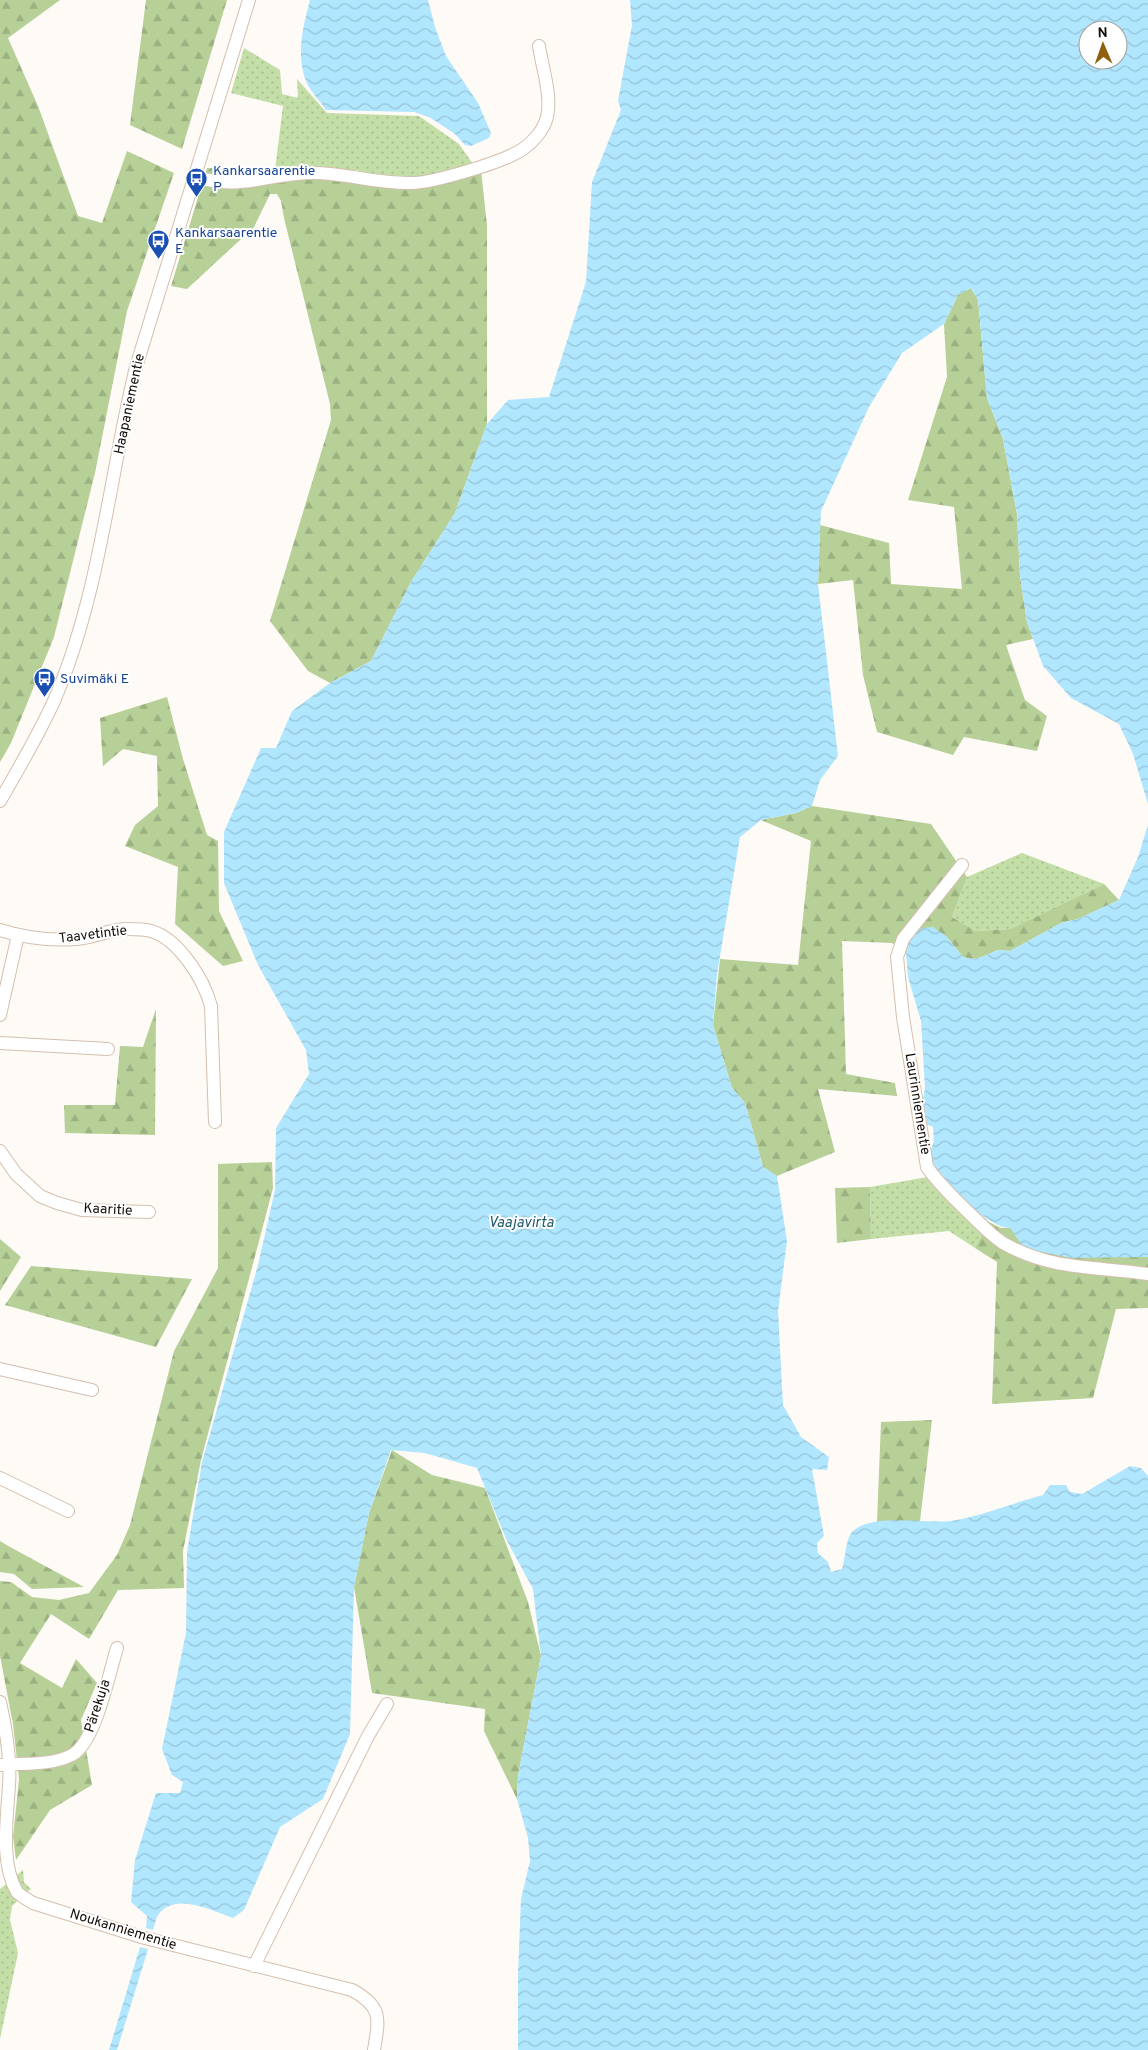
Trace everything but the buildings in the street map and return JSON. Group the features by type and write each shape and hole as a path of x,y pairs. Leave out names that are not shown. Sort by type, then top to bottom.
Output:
{"street":[{"name":"Haapaniementie","path":"0,801 33,744 54,700 74,645 89,595 107,515 136,367 249,0"},
{"path":"194,176 236,184 253,182 286,173 315,172 411,184 442,179 508,156 522,150 540,132 546,121 547,97 539,46"},
{"name":"Laurinniementie","path":"962,864 902,939 897,957 903,1017 927,1167 940,1184 991,1234 1024,1253 1044,1262 1066,1266 1148,1274"},
{"name":"Taavetintie","path":"0,930 51,940 78,939 111,930 128,929 151,931 166,939 198,974 207,990 211,1006 215,1122"},
{"path":"0,1015 18,935"},
{"path":"0,1043 108,1049"},
{"name":"Kaaritie","path":"0,1150 22,1179 40,1196 57,1204 82,1210 149,1212"},
{"path":"0,1369 92,1390"},
{"path":"0,1478 68,1511"},
{"name":"Pärekuja","path":"5,1765 54,1761 73,1755 88,1738 117,1648"},
{"name":"Noukanniementie","path":"0,1702 5,1725 2,1844 4,1871 17,1892 33,1903 145,1938 352,1990 368,1999 375,2008 378,2022 374,2050"},
{"path":"254,1966 368,1736 387,1704"}],"green space":[{"path":"0,0 60,0 8,38 38,106 78,216 102,223 127,151 174,173 127,311 95,473 54,637 11,743 0,762"},
{"path":"146,0 227,0 182,149 130,125"},
{"path":"244,48 280,70 282,94 298,98 297,79 327,113 419,116 459,144 473,164 440,175 386,179 356,170 275,170 283,106 231,93"},
{"path":"207,168 275,170 284,178 317,177 382,186 481,171 487,225 487,424 455,513 411,582 371,661 330,683 308,671 270,621 331,420 330,404 281,201 277,194 270,194 254,227 187,289 171,286"},
{"path":"971,288 978,300 987,398 1003,439 1017,514 1020,576 1027,622 1033,639 1006,645 1025,700 1047,716 1037,751 964,737 953,755 877,732 863,675 853,580 818,584 820,525 889,543 891,584 962,589 954,507 908,500 947,377 944,324 958,295"},
{"path":"167,697 183,759 207,835 218,841 219,911 243,961 223,966 175,924 178,867 125,846 135,825 158,806 157,756 123,749 103,766 100,718"},
{"path":"812,806 931,824 967,877 952,917 976,931 1010,929 1104,884 1119,900 1078,919 1061,923 1010,951 998,950 972,959 963,957 946,936 911,936 906,954 892,943 842,941 846,1074 895,1083 897,1096 818,1089 835,1152 777,1176 763,1167 745,1103 732,1088 713,1025 720,959 798,965 811,841 761,820 796,813"},
{"path":"1022,853 1104,884 1010,929 976,931 952,917 967,877"},
{"path":"156,1009 155,1135 65,1133 64,1105 115,1105 120,1046 143,1047"},
{"path":"272,1162 273,1188 201,1460 183,1551 184,1588 118,1590 89,1639 51,1614 20,1663 62,1688 76,1659 97,1683 81,1720 92,1785 50,1810 16,1860 13,1837 19,1779 13,1724 0,1656 0,1581 11,1582 32,1597 59,1600 89,1593 117,1555 130,1525 174,1351 218,1268 218,1164"},
{"path":"939,1175 989,1222 975,1248 949,1231 871,1239 870,1187"},
{"path":"870,1187 871,1239 837,1243 835,1188"},
{"path":"989,1222 1001,1228 1010,1228 1135,1257 1148,1257 1148,1308 1116,1309 1093,1398 992,1404 997,1262 975,1248"},
{"path":"0,1239 21,1257 0,1291"},
{"path":"31,1266 192,1279 156,1347 5,1305"},
{"path":"932,1420 920,1521 877,1522 881,1422"},
{"path":"392,1450 432,1475 485,1488 528,1602 541,1656 518,1776 517,1799 484,1731 485,1709 372,1693 354,1587 369,1513"},
{"path":"0,1541 84,1587 32,1589 14,1574 0,1572"},
{"path":"23,1870 24,1882 31,1889 12,1906 10,1920 18,1953 0,2039 0,1889"}],"water":[{"path":"310,0 428,0 435,27 446,56 478,103 491,133 489,138 471,146 465,145 454,133 429,117 414,112 326,110 306,81 301,60 303,30"},
{"name":"Vaajavirta","path":"630,0 1148,0 1148,804 1133,754 1119,724 1071,698 1043,666 1027,622 1020,576 1017,513 1003,439 987,398 978,300 971,288 958,295 944,324 902,353 869,407 821,511 818,584 838,756 820,780 812,806 796,813 761,820 740,837 717,974 713,1025 732,1088 745,1103 763,1167 777,1176 787,1241 778,1311 783,1405 801,1437 829,1457 827,1470 812,1469 824,1536 817,1543 818,1553 828,1562 831,1572 842,1569 851,1533 863,1525 888,1520 940,1522 962,1519 1043,1495 1050,1485 1066,1485 1070,1492 1082,1494 1130,1466 1141,1468 1148,1476 1148,2050 518,2050 518,1974 521,1899 530,1861 528,1838 517,1799 518,1776 541,1656 533,1589 507,1541 477,1468 425,1453 391,1450 369,1513 354,1587 350,1734 323,1799 280,1827 244,1910 233,1918 194,1905 174,1904 158,1915 153,1930 146,1928 147,1916 131,1902 135,1860 156,1793 180,1793 183,1782 172,1775 162,1749 186,1633 187,1552 202,1462 258,1265 275,1190 276,1128 309,1074 306,1050 258,965 224,883 224,832 261,748 276,748 292,711 330,683 371,661 411,582 455,513 487,424 508,400 549,397 586,282 592,182 621,110 618,101 632,25"},
{"path":"1148,825 1148,1257 1071,1258 1024,1248 1010,1228 992,1222 972,1208 939,1173 929,1155 934,1141 933,1127 926,1124 926,1113 921,1110 925,1088 921,1021 908,977 906,954 911,937 922,928 933,927 946,936 963,957 972,959 998,950 1010,951 1061,923 1078,919 1119,900 1138,857"},
{"path":"140,1947 148,1949 145,1959 117,2050 109,2050"}],"place":[{"name":"Kankarsaarentie P","path":"197,198"},
{"name":"Kankarsaarentie E","path":"159,260"},
{"name":"Suvimäki E","path":"44,698"}]}
